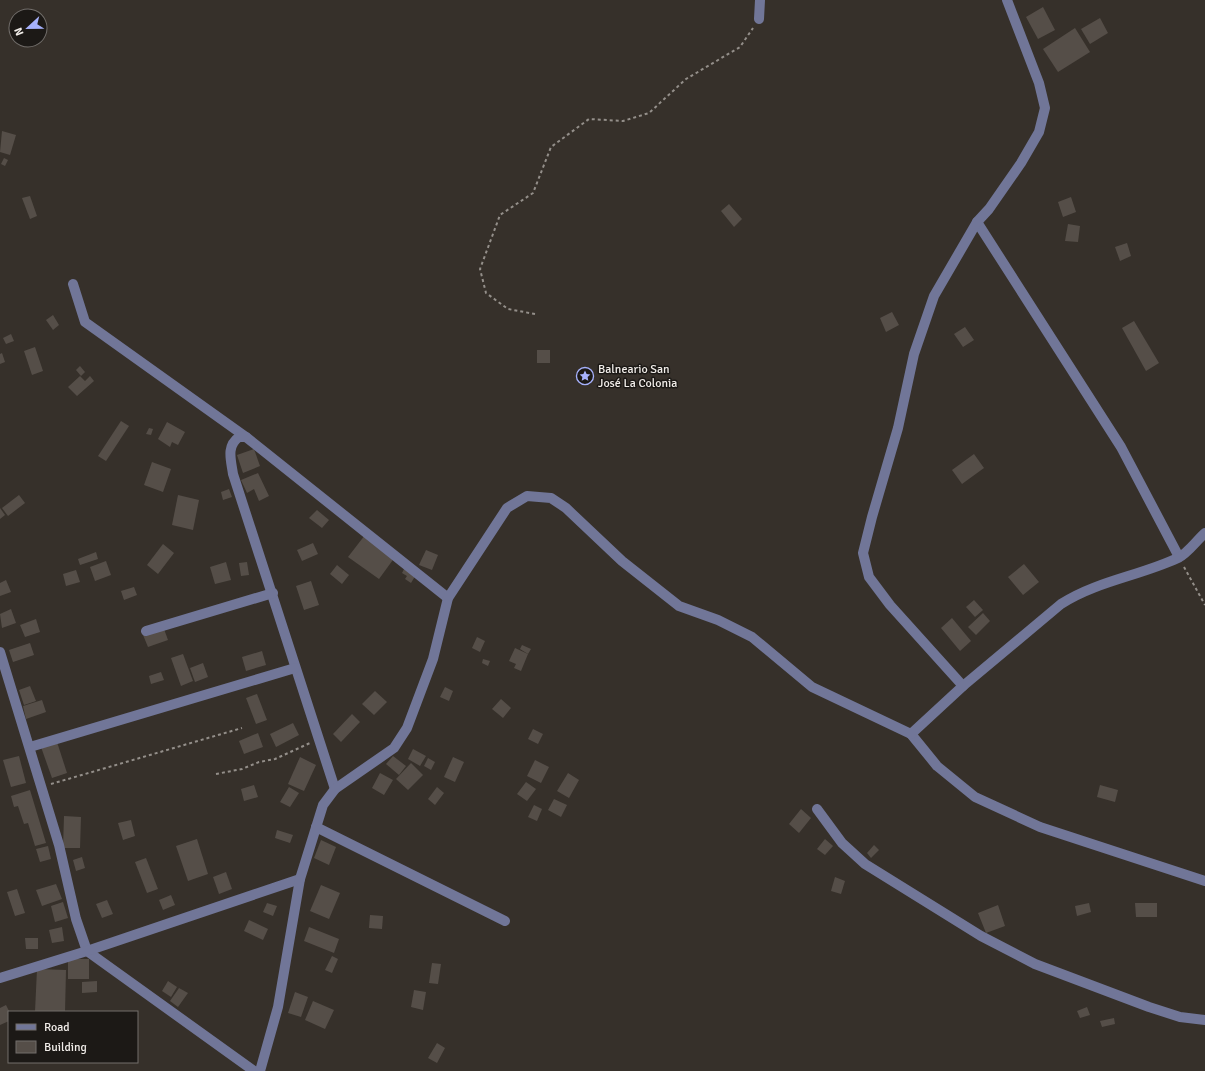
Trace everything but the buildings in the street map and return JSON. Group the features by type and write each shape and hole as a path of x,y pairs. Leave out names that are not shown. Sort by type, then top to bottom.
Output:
{"street":[{"path":"759,18 760,0"},
{"path":"962,686 890,605 868,577 863,552 898,428 914,354 934,296 977,222 993,203 1039,132 1045,108 1034,66 1007,0"},
{"path":"977,222 1121,447 1179,557"},
{"path":"73,284 85,322 246,437 448,598"},
{"path":"246,437 239,437 232,445 230,455 233,474 273,593 295,668 335,789"},
{"path":"260,1071 278,1007 300,879 323,805 335,789 394,748 407,728 433,659 448,598 507,508 527,496 551,498 566,508 622,561 680,606 718,620 752,637 812,688 911,734 937,766 975,797 1040,827 1205,881"},
{"path":"911,734 962,686 1061,604 1077,594 1179,557 1205,533"},
{"path":"146,631 273,593"},
{"path":"0,652 59,845 76,919 87,951 254,1071"},
{"path":"30,747 295,668"},
{"path":"817,809 842,844 865,864 988,940 1035,964 1149,1007 1180,1017 1205,1020"},
{"path":"316,827 505,921"},
{"path":"0,978 87,951 300,879"}],"path":[{"path":"536,314 508,309 486,293 480,269 500,214 534,193 551,147 589,119 623,122 649,113 686,80 740,47 759,18"},
{"path":"1179,557 1205,605"},
{"path":"42,787 242,728"},
{"path":"216,774 242,769 259,762 275,759 319,739"}],"place":[{"name":"Balneario San José La Colonia","path":"585,376"}]}
